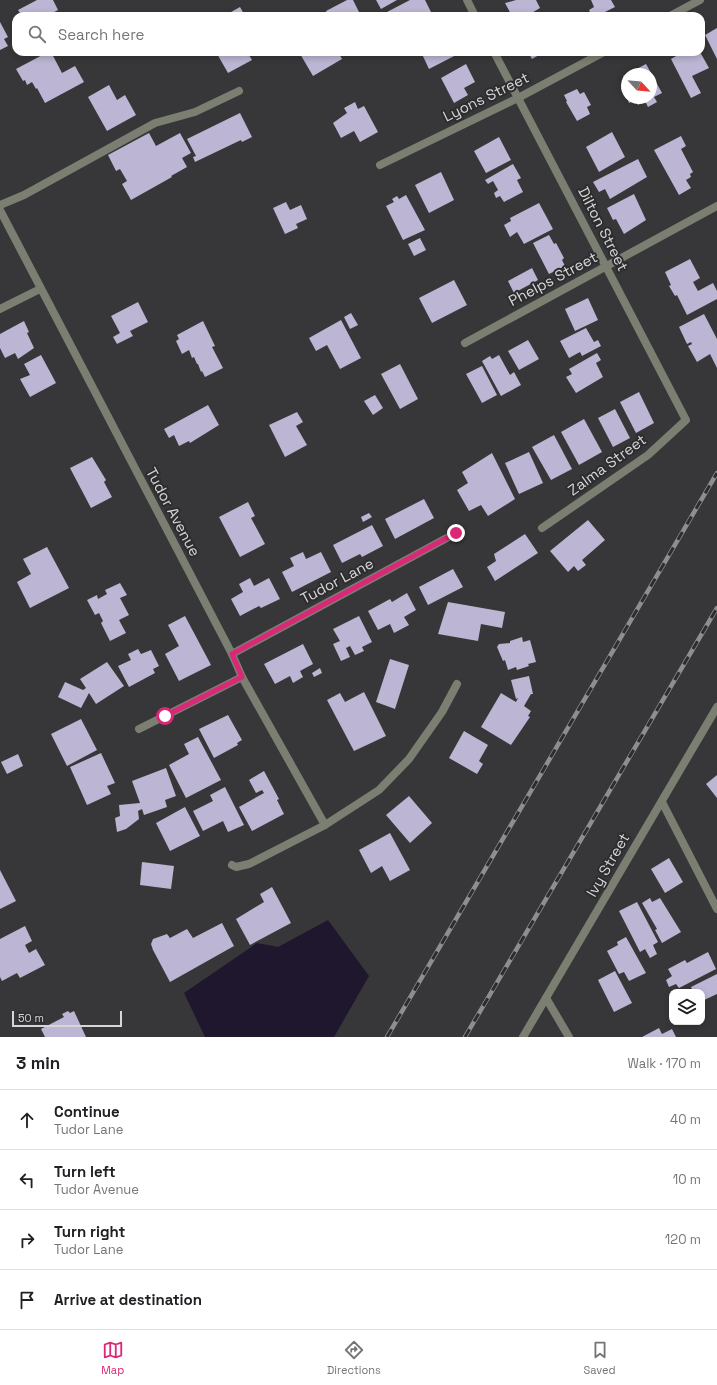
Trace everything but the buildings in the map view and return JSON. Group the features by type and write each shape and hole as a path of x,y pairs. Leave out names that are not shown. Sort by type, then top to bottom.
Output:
{"street":[{"path":"467,0 473,12"},
{"path":"678,12 700,0"},
{"name":"Dilton Street","path":"496,56 686,420"},
{"name":"Lyons Street","path":"380,165 518,98 597,56"},
{"path":"0,205 24,195 155,123 195,112 239,91"},
{"name":"Phelps Street","path":"465,343 717,206"},
{"name":"Tudor Avenue","path":"0,210 232,654 242,677 324,825"},
{"path":"0,309 40,289"},
{"name":"Zalma Street","path":"542,528 648,455 686,420"},
{"name":"Tudor Lane","path":"232,654 456,533"},
{"path":"139,729 242,677"},
{"path":"232,865 236,867 249,864 324,825 379,790 409,759 442,712 457,684"},
{"name":"Ivy Street","path":"523,1037 717,707"},
{"path":"662,802 717,909"},
{"path":"546,998 570,1037"}],"shaded area":[{"path":"328,920 369,976 334,1037 205,1037 184,993 257,943 278,947"}],"railway":[{"path":"387,1037 717,473"},
{"path":"465,1037 717,608"}],"route":[{"path":"165,716 242,677 232,654 456,533"}]}
